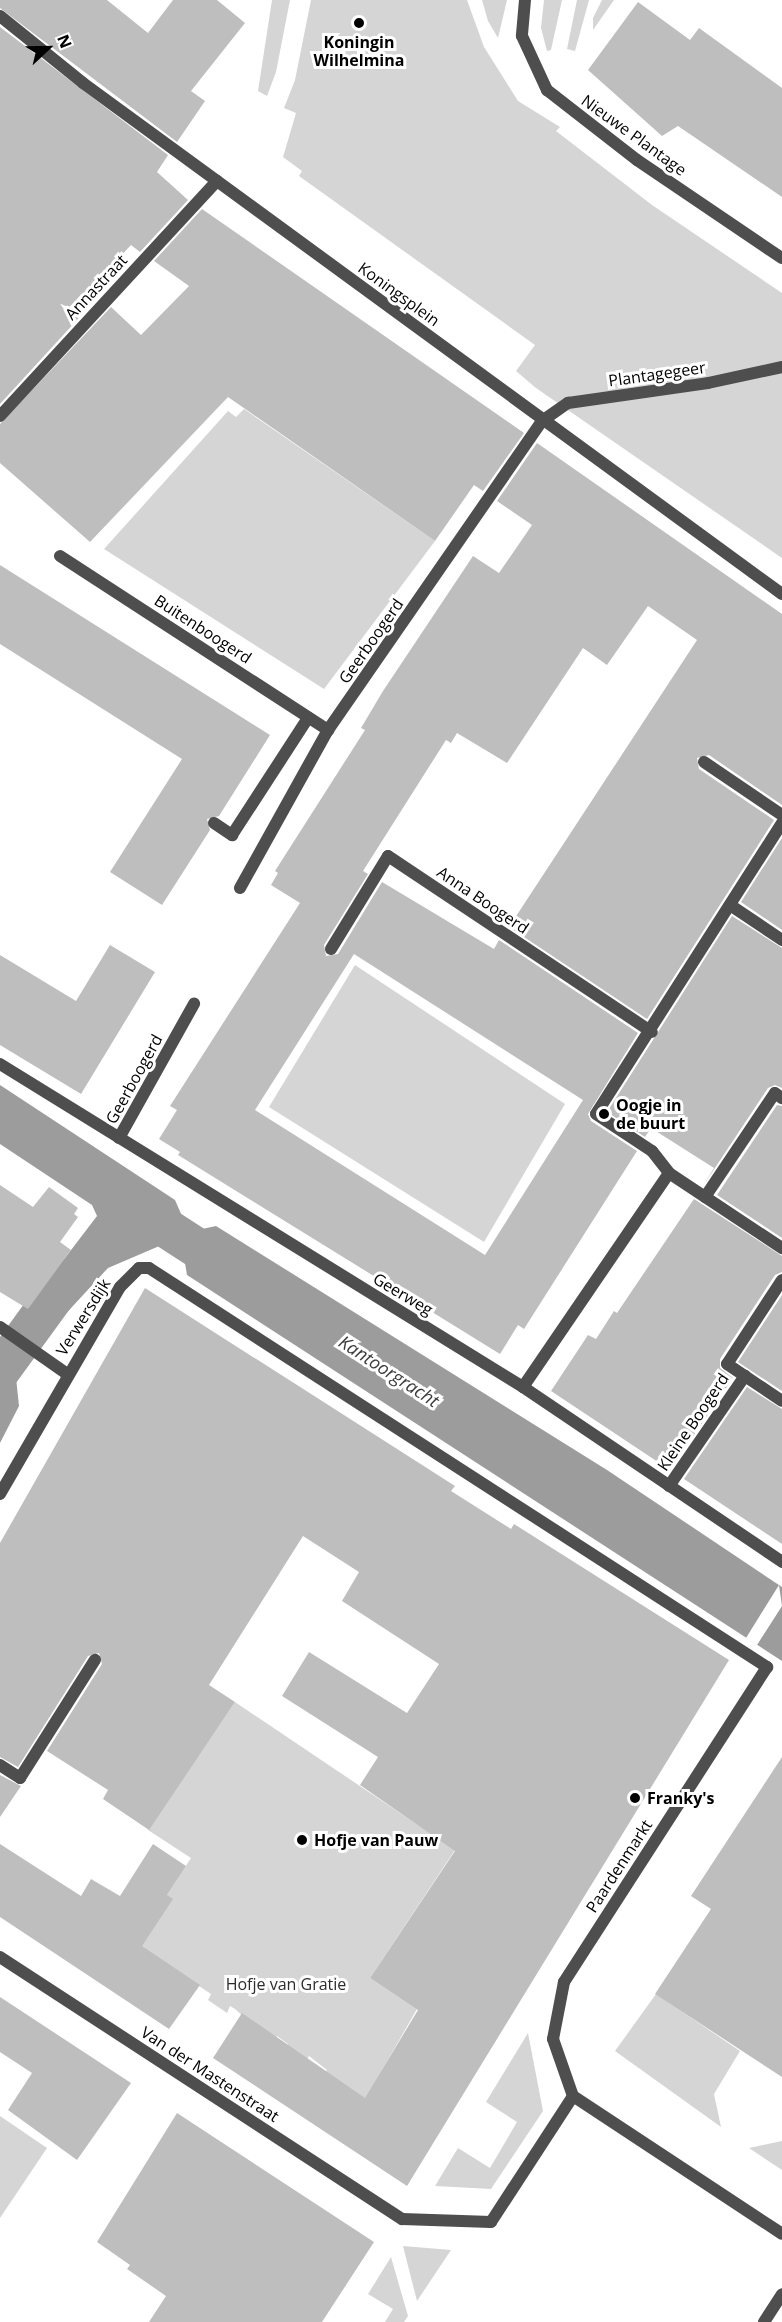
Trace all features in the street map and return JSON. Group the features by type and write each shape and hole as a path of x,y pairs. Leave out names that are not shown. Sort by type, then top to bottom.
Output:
{"street":[{"name":"Nieuwe Plantage","path":"525,0 522,36 548,90 637,160 782,258"},
{"name":"Koningsplein","path":"0,16 83,83 542,421 782,594"},
{"name":"Annastraat","path":"0,416 217,181"},
{"name":"Plantagegeer","path":"542,421 568,403 708,383 782,367"},
{"name":"Geerboogerd","path":"240,888 328,730 542,421"},
{"name":"Buitenboogerd","path":"60,556 328,730"},
{"path":"214,823 232,835 308,718"},
{"path":"704,762 782,815"},
{"path":"782,823 652,1032 596,1114 652,1150 669,1173 782,1248"},
{"name":"Anna Boogerd","path":"331,949 388,856 652,1032"},
{"path":"730,905 782,940"},
{"name":"Geerboogerd","path":"119,1138 194,1004"},
{"name":"Geerweg","path":"0,1064 523,1387 782,1562"},
{"path":"705,1197 775,1093 782,1098"},
{"path":"523,1387 669,1173"},
{"name":"Verwersdijk","path":"0,1494 104,1311 133,1272 139,1268 159,1273 767,1667"},
{"name":"Kleine Boogerd","path":"782,1280 727,1364 782,1401"},
{"name":"Verwersdijk","path":"1,1328 67,1374"},
{"name":"Kleine Boogerd","path":"669,1486 745,1376"},
{"path":"0,1765 20,1778 95,1660"},
{"name":"Paardenmarkt","path":"573,2096 553,2039 564,1982 767,1667"},
{"name":"Van der Mastenstraat","path":"0,1957 402,2219 491,2222 573,2096"},
{"path":"573,2096 782,2234"},
{"path":"764,2322 782,2294"}],"green space":[{"path":"272,0 290,0 276,72 267,96 258,91"},
{"path":"311,0 467,0 484,47 518,101 560,127 556,131 652,205 782,293 782,558 536,388 516,371 535,345 299,176 302,171 283,157 296,113 284,108 295,80"},
{"path":"482,0 507,0 498,38 488,21"},
{"path":"544,0 562,0 551,50 547,51 541,28"},
{"path":"577,0 589,0 575,51 567,49"},
{"path":"602,0 614,0 593,30 593,18"},
{"path":"244,409 435,541 324,689 104,549 228,411 236,417"},
{"path":"355,965 565,1104 484,1242 269,1107"},
{"name":"Hofje van Gratie","path":"235,1702 455,1850 370,1978 417,2009 362,2105 322,2078 327,2070 309,2056 304,2064 284,2051 288,2044 277,2036 272,2042 230,2006 227,2013 208,2000 211,1994 107,1925 167,1895 191,1858 148,1830"},
{"path":"656,1994 740,2051 714,2094 721,2127 615,2051"},
{"path":"528,2033 543,2111 491,2189 435,2186 458,2148 490,2168 517,2122 486,2102"},
{"path":"0,2116 47,2148 0,2218"},
{"path":"782,2141 782,2170 749,2148"},
{"path":"403,2246 451,2250 417,2301"},
{"path":"391,2257 408,2316 404,2322 385,2322 393,2309 368,2294"}],"water":[{"path":"0,1085 175,1200 182,1216 164,1244 108,1268 60,1320 40,1330 20,1317 97,1216 92,1205 0,1144"},
{"path":"216,1226 607,1470 782,1587 782,1661 187,1275 184,1257 202,1229"},
{"path":"0,1358 15,1368 19,1406 0,1443"}],"pier":[{"path":"779,1585 782,1606 757,1645 746,1638"}],"building":[{"path":"0,0 107,0 148,33 173,0 217,0 245,23 191,91 205,101 177,142 0,8"},
{"path":"638,2 690,40 699,28 782,88 782,197 678,126 662,136 588,70"},
{"path":"0,27 168,155 157,172 188,200 140,252 131,245 91,288 99,296 0,404"},
{"path":"202,209 524,433 483,491 474,485 435,541 228,397 90,542 0,463 0,424 111,307 141,335 189,286 154,261"},
{"path":"537,443 782,614 782,805 709,755 697,758 699,769 774,820 647,1019 509,927 697,640 648,606 607,665 583,648 507,763 457,733 451,743 446,740 363,871 368,874 324,945 326,956 338,954 382,882 494,949 499,940 638,1033 588,1114 591,1121 637,1151 524,1329 518,1325 500,1354 178,1155 180,1152 159,1139 177,1110 170,1106 300,903 271,885 278,873 275,871 365,730 361,728 383,691 473,556 499,573 532,525 497,501","holes":["354,954 583,1100 485,1255 255,1110"]},
{"path":"0,565 270,735 219,816 207,819 210,830 162,905 110,872 182,759 0,644"},
{"path":"782,838 782,930 741,902"},
{"path":"732,916 782,948 782,1088 775,1085 768,1088 703,1186 714,1168 651,1128 645,1137 607,1112"},
{"path":"110,945 155,972 81,1094 0,1045 0,955 76,1001"},
{"path":"777,1105 782,1106 782,1238 717,1195"},
{"path":"0,1185 33,1207 49,1187 78,1208 74,1214 78,1217 60,1242 71,1250 28,1309 0,1292"},
{"path":"694,1199 782,1256 782,1272 775,1275 720,1359 720,1368 733,1378 670,1470 551,1391 588,1335 596,1339 614,1311 617,1313"},
{"path":"145,1288 455,1486 451,1491 511,1529 514,1524 729,1660 407,2186 213,2058 242,2013 365,2098 418,2010 370,1978 455,1851 360,1785 378,1757 282,1696 309,1652 407,1713 439,1664 342,1601 359,1572 303,1536 209,1685 235,1702 149,1830 103,1799 108,1790 47,1751 102,1664 99,1653 88,1656 18,1767 0,1757 0,1543"},
{"path":"782,1295 782,1391 738,1362"},
{"path":"747,1387 782,1409 782,1544 684,1479"},
{"path":"782,1757 782,2077 655,1994 711,1909 691,1896"},
{"path":"0,1775 21,1786 0,1817"},
{"path":"0,1844 81,1896 91,1879 120,1896 153,1844 186,1866 167,1895 173,1899 142,1946 200,1985 169,2029 0,1917"},
{"path":"0,1997 131,2083 77,2160 8,2110 32,2073 0,2052"},
{"path":"177,2113 374,2242 322,2322 149,2322 166,2296 127,2269 130,2265 97,2242"}],"waterway":[{"name":"Kantoorgracht","path":"126,1202 239,1275"},
{"path":"0,1371 66,1280"}],"place":[{"name":"Koningin Wilhelmina","path":"359,23"},
{"name":"Oogje in de buurt","path":"604,1114"},
{"name":"Franky's","path":"635,1798"},
{"name":"Hofje van Pauw","path":"302,1840"}]}
